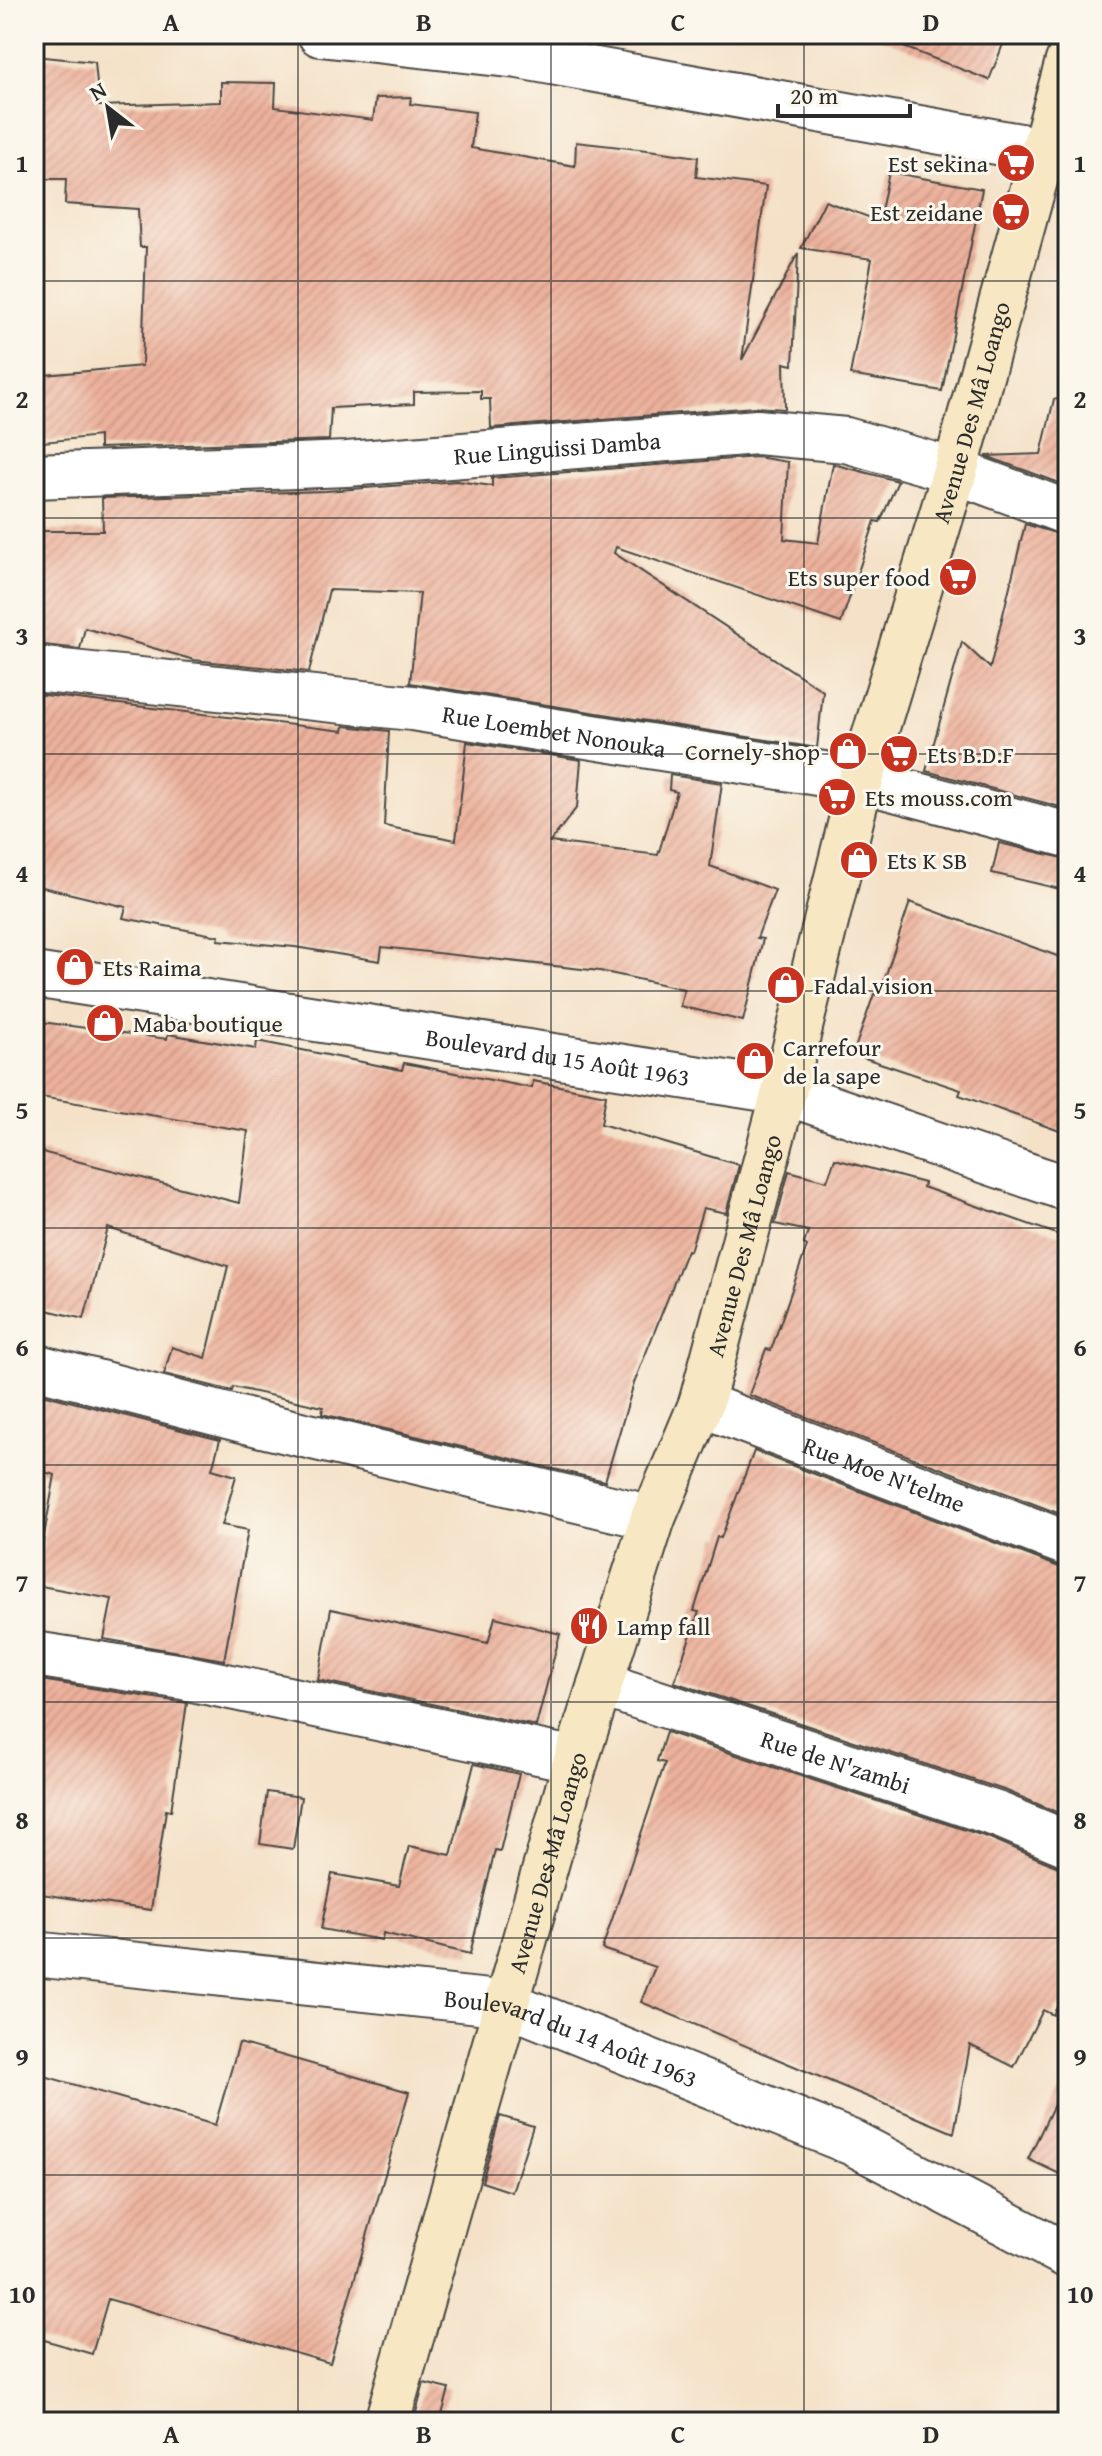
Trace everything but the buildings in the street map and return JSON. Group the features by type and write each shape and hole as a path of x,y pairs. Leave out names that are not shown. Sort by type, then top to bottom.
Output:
{"main road":[{"name":"Avenue Des Mâ Loango","path":"387,2422 576,1760 653,1518 701,1404 784,1092 861,780 1055,156 1068,61"}],"street":[{"path":"320,34 518,56 1055,156"},
{"name":"Rue Linguissi Damba","path":"34,476 347,464 757,432 846,440 955,471 1068,513"},
{"name":"Rue Loembet Nonouka","path":"34,669 412,708 861,780 1068,835"},
{"name":"Boulevard du 15 Août 1963","path":"34,975 784,1092 1068,1189"},
{"path":"34,1366 262,1425 653,1518"},
{"name":"Rue Moe N'telme","path":"701,1404 1068,1544"},
{"path":"34,1654 183,1677 576,1760"},
{"name":"Rue de N'zambi","path":"600,1684 985,1810 1068,1844"},
{"name":"Boulevard du 14 Août 1963","path":"34,1954 508,2004 853,2143 1068,2256"}],"place":[{"name":"Est sekina","path":"1016,163"},
{"name":"Est zeidane","path":"1011,212"},
{"name":"Ets super food","path":"958,577"},
{"name":"Cornely-shop","path":"848,751"},
{"name":"Ets B.D.F","path":"899,754"},
{"name":"Ets mouss.com","path":"837,797"},
{"name":"Ets K SB","path":"859,860"},
{"name":"Ets Raima","path":"75,967"},
{"name":"Fadal vision","path":"786,985"},
{"name":"Maba boutique","path":"105,1023"},
{"name":"Carrefour de la sape","path":"755,1061"},
{"name":"Lamp fall","path":"589,1626"}]}
